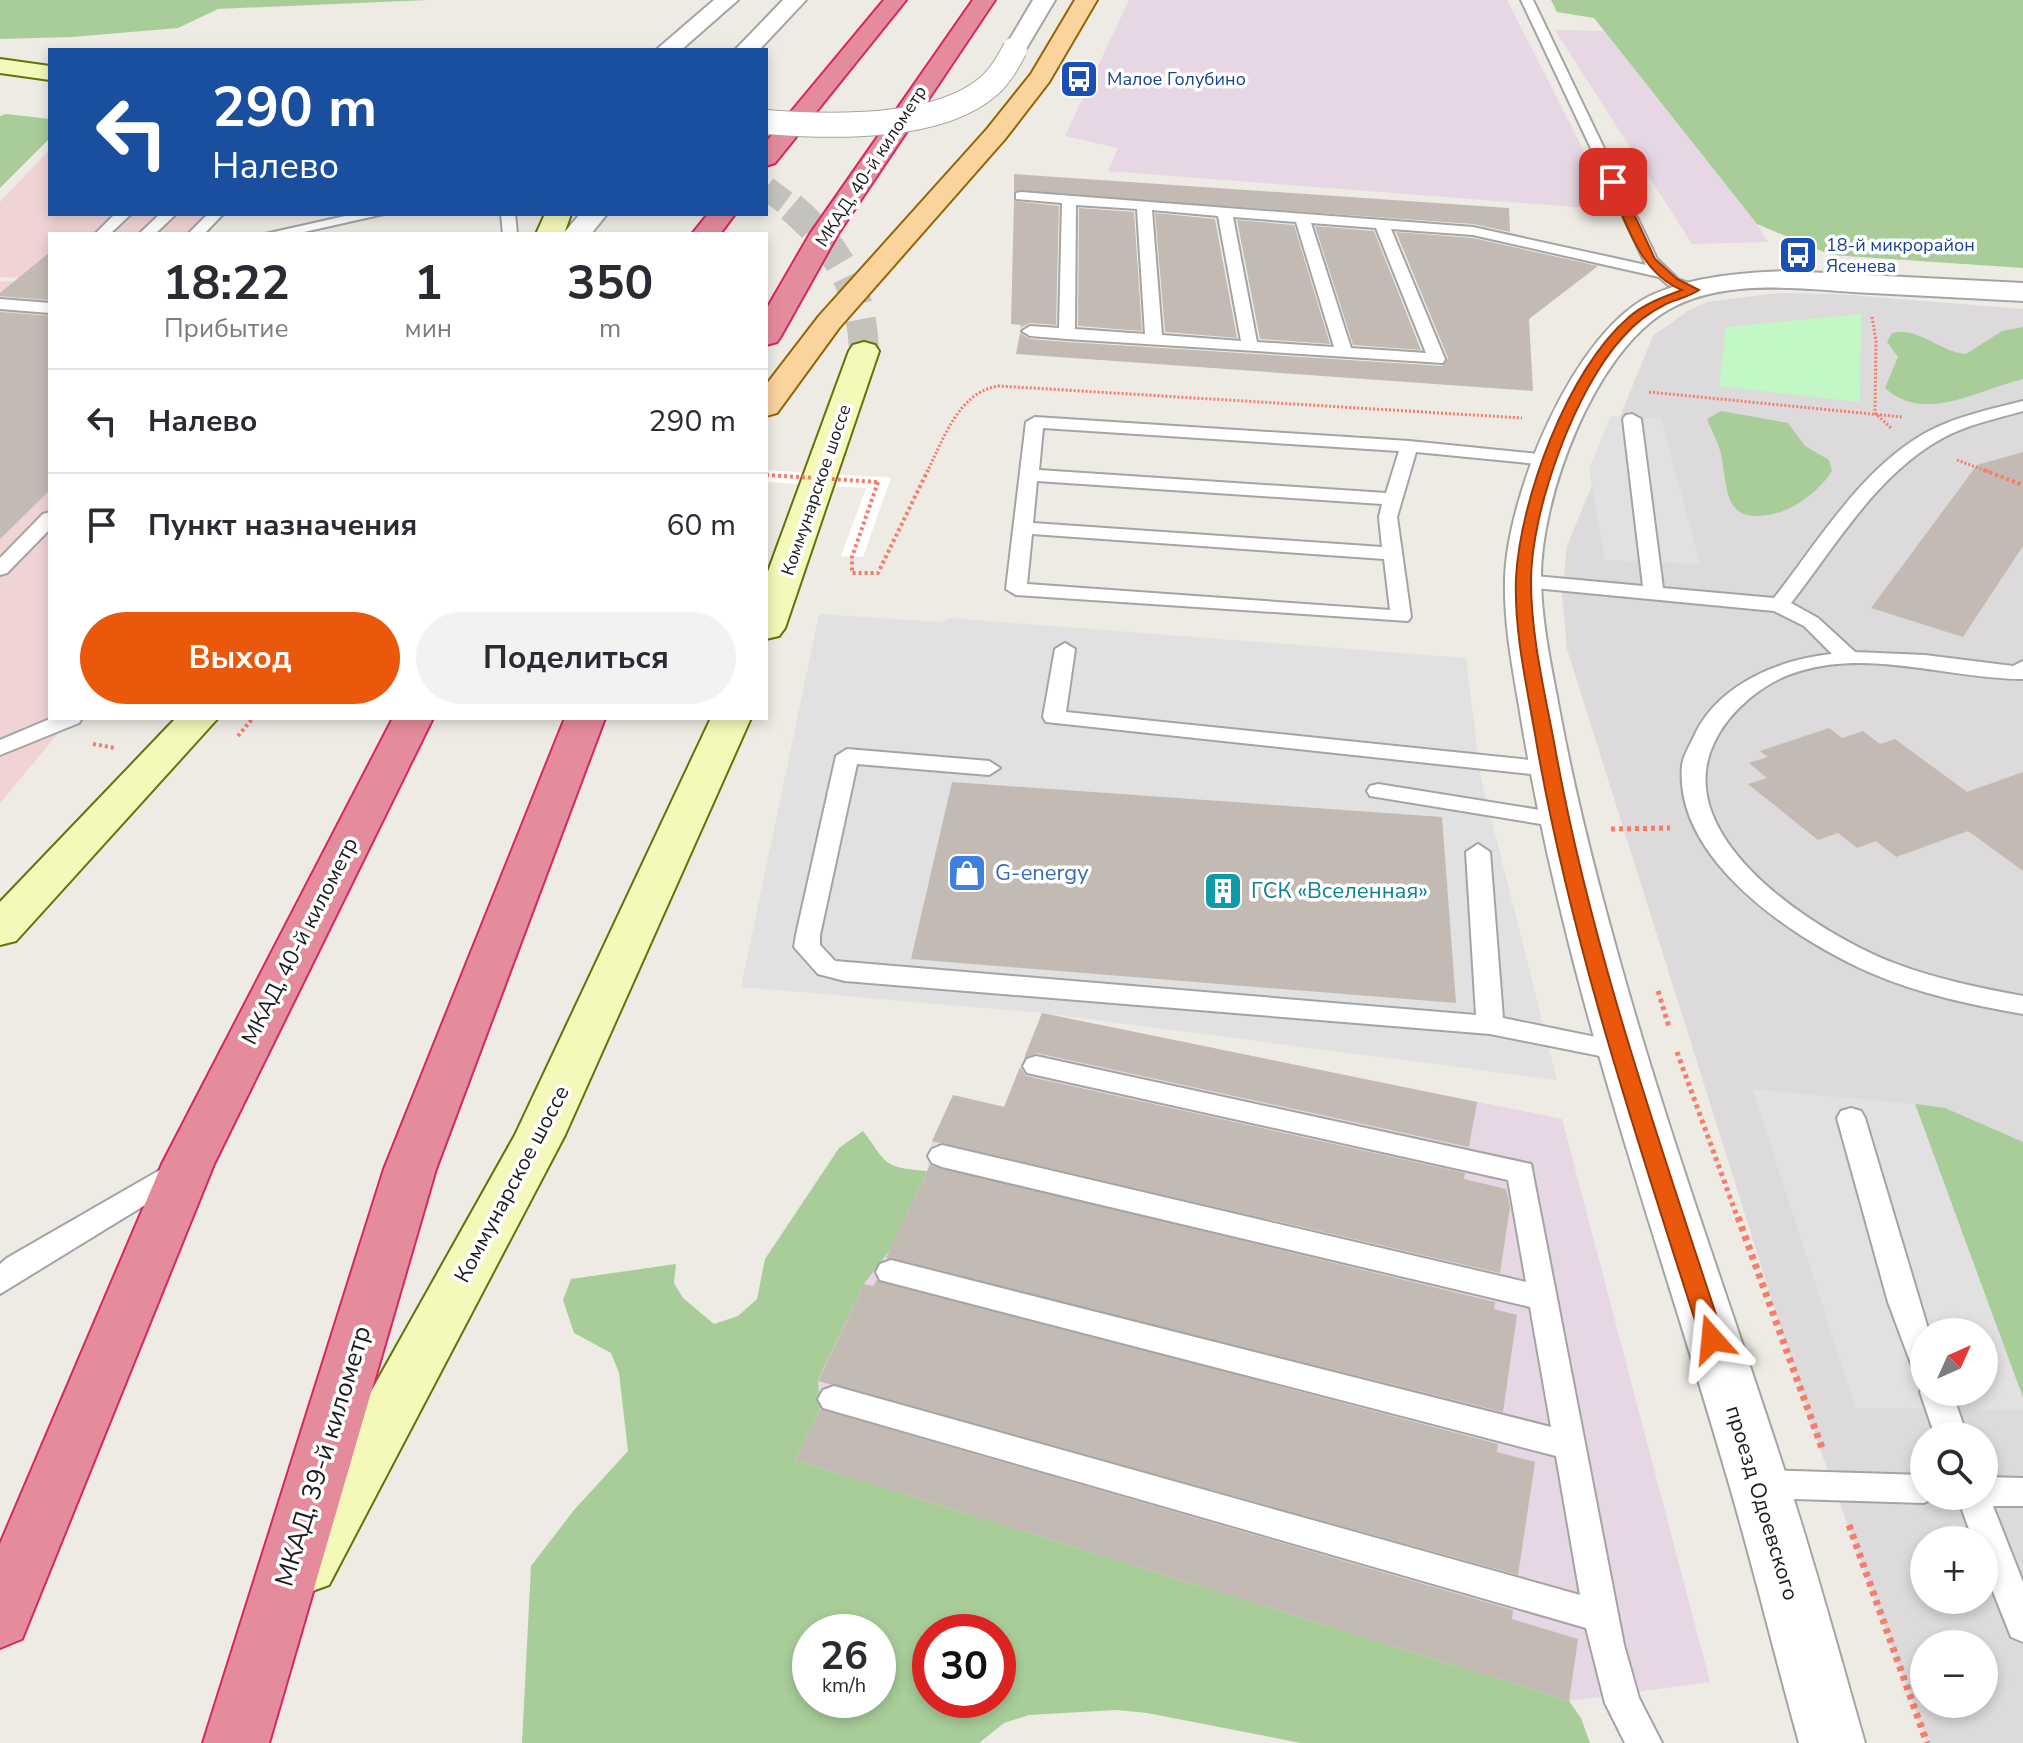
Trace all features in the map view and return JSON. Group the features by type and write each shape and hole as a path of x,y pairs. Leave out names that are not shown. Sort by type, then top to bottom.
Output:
{"highway":[{"path":"768,156 895,0"},
{"name":"МКАД, 40-й километр","path":"768,332 824,234 984,0"},
{"path":"708,232 720,216"},
{"name":"МКАД, 40-й километр","path":"188,1164 412,720"},
{"name":"МКАД, 39-й километр","path":"236,1743 410,1169 584,720"},
{"path":"0,1618 188,1164"}],"main road":[{"path":"768,403 829,322 996,134 1041,77 1086,0"},
{"path":"0,66 48,73"},
{"path":"0,85 48,91"},
{"name":"Коммунарское шоссе","path":"768,622 864,351"},
{"path":"0,930 196,720"},
{"name":"Коммунарское шоссе","path":"268,1637 540,1135 730,720"}],"street":[{"path":"669,48 727,0"},
{"path":"748,48 795,0"},
{"path":"768,122 866,123 925,113 971,97 997,78 1044,0"},
{"path":"579,232 592,216"},
{"name":"проезд Одоевского","path":"1832,1743 1759,1484 1620,1051 1559,820 1528,644 1523,581 1526,545 1548,460 1563,421 1616,337 1635,318 1662,301 1676,281 1786,280 2023,292"}],"lane":[{"path":"1527,0 1650,261 1676,281"},
{"path":"1021,196 1492,233 1676,281"},
{"path":"1067,334 1069,200"},
{"path":"1144,206 1154,340"},
{"path":"1225,212 1250,346"},
{"path":"103,232 122,216"},
{"path":"148,232 167,216"},
{"path":"197,232 214,216"},
{"path":"282,232 366,216"},
{"path":"1302,218 1344,353"},
{"path":"1030,331 1437,359 1382,224"},
{"path":"0,304 48,308"},
{"path":"1779,605 1886,472 1918,446 1947,429 2023,406"},
{"path":"1632,419 1654,593"},
{"path":"1409,446 1388,517 1401,617 1016,589 1035,422 1409,446 1548,460"},
{"path":"1029,475 1392,499"},
{"path":"0,569 48,520"},
{"path":"1023,528 1393,554"},
{"path":"1523,581 1779,605 1811,622 1849,658"},
{"path":"1065,649 1054,717 1549,769"},
{"path":"2022,671 1925,661 1849,658 1798,665 1726,706 1700,740 1692,771 1692,796 1702,827 1738,871 1812,932 1880,967 1958,994 2023,1005"},
{"path":"5,739 65,720"},
{"path":"989,768 847,756 808,935 807,947 827,968 845,972 1490,1025 1620,1051"},
{"path":"1378,791 1559,820"},
{"path":"1478,852 1490,1025"},
{"path":"1036,1066 1521,1172 1602,1617 1623,1703 1644,1743"},
{"path":"1851,1118 1910,1321"},
{"path":"942,1156 1543,1298"},
{"path":"0,1282 17,1266 188,1164"},
{"path":"891,1272 1570,1446"},
{"path":"834,1399 1602,1617"},
{"path":"1759,1484 1910,1488"},
{"path":"1998,1491 2023,1492"},
{"path":"1978,1510 2023,1626"}],"path":[{"path":"1870,309 1876,341 1875,413"},
{"path":"1585,386 1875,413 1920,419 1947,429"},
{"path":"768,475 878,482 852,557 852,573"},
{"path":"1615,844 1610,826 1702,827"},
{"path":"1654,977 1672,1036"},
{"path":"1676,1050 1927,1743"}],"shaded area":[{"path":"1129,0 1507,0 1614,210 1108,171 1118,148 1065,136"},
{"path":"1555,30 1604,31 1768,242 1692,244"},
{"path":"48,151 48,216 225,216 208,232 48,232 48,279 0,277 0,202"},
{"path":"0,281 48,283 48,720 69,720 0,803"},
{"path":"1777,293 1836,294 2023,309 2023,1743 1927,1743 1918,1718 1998,1718 1998,1630 1910,1630 1910,1696 1810,1421 1567,649 1562,596 1567,546 1653,336 1689,310 1708,302"},
{"path":"1611,416 1661,418 1700,564 1605,560 1589,469"},
{"path":"819,614 941,622 949,618 1466,658 1481,778 1557,1080 1042,1013 741,987"},
{"path":"1042,1013 1562,1119 1710,1682 1569,1701 795,1460 820,1409 818,1381 864,1284 890,1250 927,1171 932,1141 953,1095 1006,1107"},
{"path":"1752,1089 1915,1104 1994,1318 1910,1318 1910,1406 1998,1406 1998,1330 2023,1398 2023,1410 1856,1408"}],"green space":[{"path":"0,0 428,0 218,9 178,28 72,37 0,39"},
{"path":"1551,0 2023,0 2023,268 1831,255 1757,224 1594,18 1557,12"},
{"path":"0,116 48,119 48,140 0,188"},
{"path":"1861,314 1860,402 1719,386 1726,327"},
{"path":"2023,327 2023,379 1934,404 1900,398 1885,388 1898,357 1887,342 1892,333 1912,333 1966,354 2002,331"},
{"path":"1721,411 1788,423 1805,446 1829,460 1832,471 1814,492 1790,508 1773,514 1746,515 1732,504 1728,495 1721,454 1707,419"},
{"path":"1915,1104 1945,1108 2023,1142 2023,1398 1998,1330 1998,1318 1994,1318"},
{"path":"863,1131 887,1162 901,1168 927,1171 890,1250 864,1284 818,1380 820,1409 795,1460 1569,1701 1581,1718 1590,1743 1301,1743 1117,1710 1029,1715 1004,1723 979,1743 522,1743 531,1566 574,1510 628,1451 619,1373 611,1353 574,1333 563,1300 571,1279 676,1264 674,1283 683,1298 714,1324 738,1316 757,1299 765,1259 839,1148"}],"pier":[{"path":"768,470 891,478 863,557 841,556 866,488 768,482"}],"building":[{"path":"1014,174 1509,208 1510,232 1473,224 1014,191"},
{"path":"1014,201 1059,206 1056,325 1030,323 1020,328 1021,325 1011,324"},
{"path":"1079,208 1134,212 1142,331 1078,326"},
{"path":"1155,213 1215,219 1237,338 1165,332"},
{"path":"1237,220 1294,225 1330,344 1260,339"},
{"path":"1315,226 1374,231 1421,350 1353,345"},
{"path":"1396,232 1473,238 1598,266 1529,319 1533,391 1016,354 1020,333 1030,339 1067,342 1443,366 1448,358"},
{"path":"48,254 48,300 0,296"},
{"path":"0,312 48,316 48,492 0,539"},
{"path":"2023,452 2023,546 1963,637 1871,608 1977,465"},
{"path":"1829,728 1842,738 1863,731 1880,744 1895,739 1967,792 2023,772 2023,871 1968,831 1896,857 1876,841 1857,848 1838,833 1818,840 1748,784 1767,778 1749,763 1768,757 1760,751"},
{"name":"ГСК «Вселенная»","path":"952,782 1442,817 1456,1003 911,959"},
{"path":"1042,1013 1477,1102 1469,1147 1037,1053 1024,1058"},
{"path":"1020,1067 1026,1076 1465,1173 1464,1179 1506,1189 1510,1207 1500,1273 932,1141 953,1095 1004,1107"},
{"path":"930,1165 1495,1302 1494,1309 1517,1315 1503,1412 886,1258"},
{"path":"877,1280 1498,1444 1497,1452 1535,1462 1518,1575 818,1381 864,1284 873,1286"},
{"path":"820,1409 1513,1610 1512,1619 1578,1639 1569,1701 795,1460"}],"tunnel":[{"path":"768,190 794,209"},
{"path":"791,207 822,238 844,271 858,308 864,351"}],"place":[{"name":"Малое Голубино","path":"1079,79"},
{"name":"18-й микрорайон Ясенева","path":"1798,255"},
{"name":"G-energy","path":"967,873"},
{"name":"ГСК «Вселенная»","path":"1223,891"}],"route":[{"path":"1613,182 1650,261 1673,282 1693,290 1662,301 1635,318 1616,337 1563,421 1548,460 1526,545 1523,581 1528,644 1559,820 1620,1051 1712,1339"}]}
